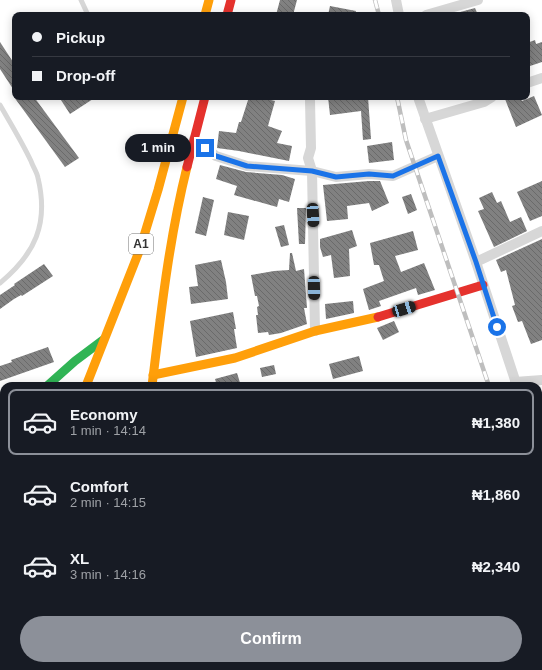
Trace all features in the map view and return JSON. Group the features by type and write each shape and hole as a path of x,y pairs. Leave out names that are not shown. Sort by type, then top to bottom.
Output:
{"main road":[{"path":"206,12 209,0"},
{"path":"228,12 231,0"},
{"name":"A1","path":"87,382 140,249 158,190 182,100"},
{"name":"A1","path":"152,382 162,292 172,231 204,100"},
{"path":"153,376 235,358 315,331 377,317 483,285"},
{"path":"51,382 75,361 103,340"}],"street":[{"path":"396,0 398,12"},
{"path":"436,12 478,0"},
{"path":"530,82 542,78"},
{"path":"310,100 311,148 308,158 312,171 315,331"},
{"path":"419,100 476,262 515,382"},
{"path":"425,118 487,100"},
{"path":"194,139 216,156 247,166 312,171 336,177 369,174 393,176 438,156"},
{"path":"476,262 542,231"},
{"path":"529,382 542,380"}],"lane":[{"path":"81,0 87,12"},
{"path":"0,105 20,138 38,177 42,209 36,238 25,259 0,283"}],"building":[{"path":"280,0 297,0 294,12 277,12"},
{"path":"330,6 356,11 356,12 329,12"},
{"path":"475,8 477,12 460,12"},
{"path":"535,40 536,44 542,42 542,62 530,66 530,42"},
{"path":"0,42 12,60 12,87 0,69"},
{"path":"534,96 542,115 516,127 505,100 522,101 530,100 530,98"},
{"path":"16,100 36,100 79,158 65,167"},
{"path":"61,100 91,100 70,114"},
{"path":"248,100 275,101 268,126 282,131 277,143 292,146 289,161 217,148 219,131 236,133 239,122 241,122"},
{"path":"328,100 368,100 371,139 363,140 361,111 330,115"},
{"path":"392,142 394,160 369,163 367,146"},
{"path":"220,165 246,172 282,175 295,179 289,202 279,199 277,207 234,195 237,186 216,179"},
{"path":"380,181 389,203 372,211 369,203 347,206 348,219 327,221 323,185"},
{"path":"542,181 542,216 530,221 517,192"},
{"path":"492,192 497,203 501,201 510,222 521,217 527,231 494,247 478,211 484,209 479,198"},
{"path":"411,194 417,210 408,214 402,197"},
{"path":"203,197 214,200 206,236 195,233"},
{"path":"297,208 306,208 305,244 299,244"},
{"path":"228,212 249,216 244,240 224,235"},
{"path":"284,225 289,245 281,247 275,227"},
{"path":"352,230 357,246 349,249 350,276 334,278 331,255 323,257 320,247 320,239"},
{"path":"413,231 418,250 395,256 401,272 424,263 435,290 418,295 416,288 379,301 381,306 369,310 363,289 384,281 379,265 374,265 370,243"},
{"path":"542,239 542,340 531,344 522,321 518,322 512,306 515,305 506,270 501,272 496,260"},
{"path":"290,253 292,253 296,271 304,269 307,308 304,308 307,324 281,333 269,335 268,332 258,333 256,315 258,315 257,307 259,306 257,296 255,296 251,275 289,270"},
{"path":"221,260 228,299 191,304 189,287 198,286 195,265"},
{"path":"44,264 53,276 0,309 0,295"},
{"path":"353,301 354,313 326,319 325,304"},
{"path":"233,312 237,348 196,357 190,321"},
{"path":"394,321 399,332 383,340 377,328"},
{"path":"48,347 54,362 0,381 0,366 12,362 11,360"},
{"path":"359,356 363,371 333,379 329,364"},
{"path":"274,365 276,374 262,377 260,368"},
{"path":"237,373 240,382 216,382 215,379"}],"railway":[{"path":"375,0 378,12"},
{"path":"398,100 406,140 488,382"}],"traffic: fast":[{"path":"51,382 75,361 103,340"}],"traffic: slow":[{"path":"206,12 209,0"},
{"path":"88,382 140,249 158,190 182,100"},
{"path":"152,382 170,248 187,167"},
{"path":"153,375 235,358 315,331 378,317"}],"traffic: jam":[{"path":"228,12 231,0"},
{"path":"187,167 204,100"},
{"path":"378,317 483,285"}],"route":[{"path":"205,148 216,156 247,166 312,171 336,177 369,174 393,176 438,156 476,262 497,327"}]}
